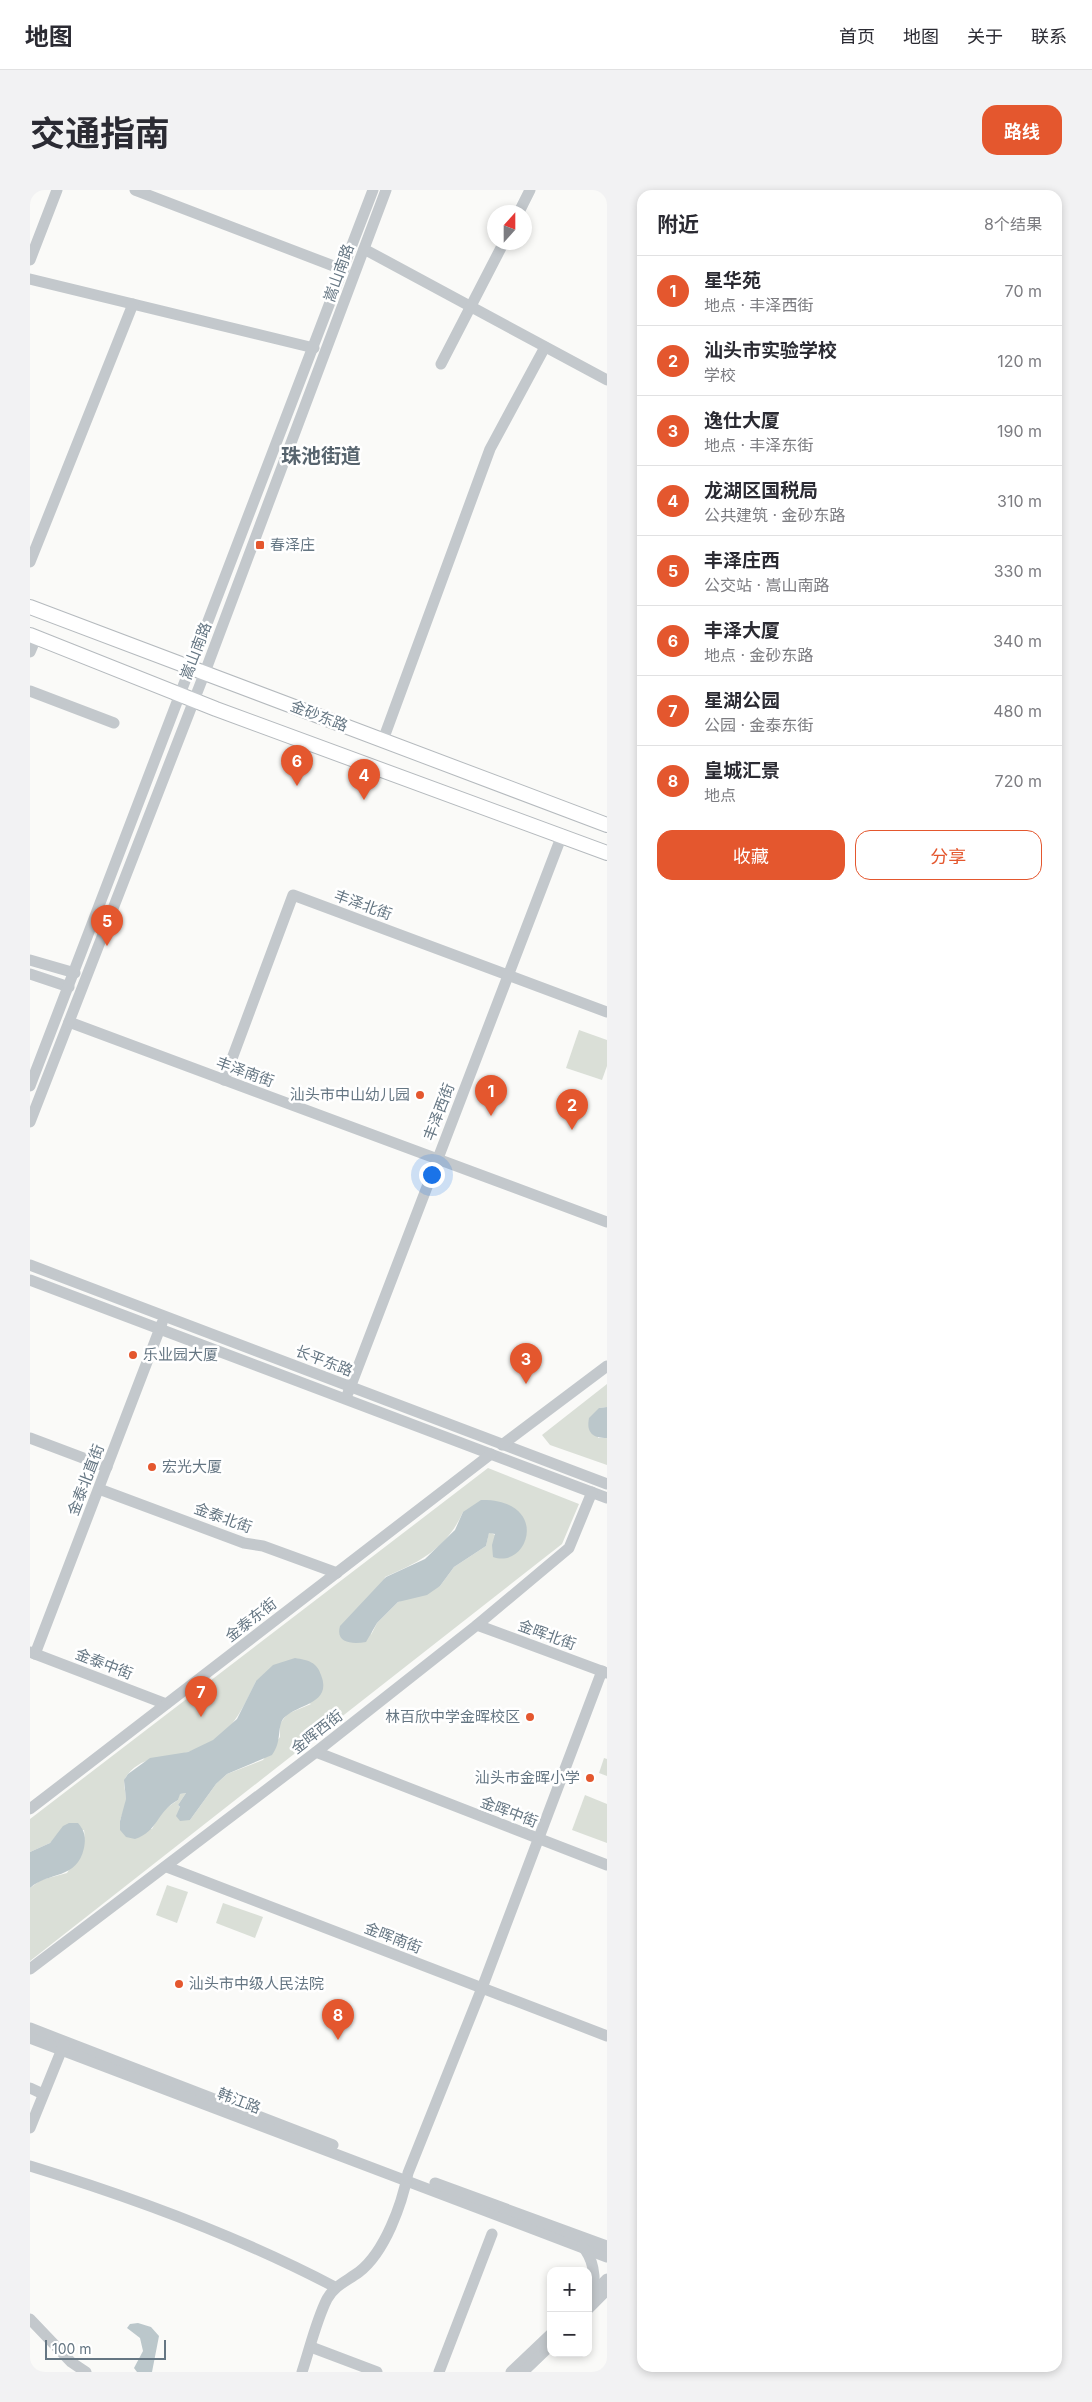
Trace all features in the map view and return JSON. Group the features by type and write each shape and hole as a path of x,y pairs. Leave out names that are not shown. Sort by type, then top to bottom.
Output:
{"main road":[{"name":"金砂东路","path":"30,607 607,825"},
{"name":"金砂东路","path":"33,637 194,700 607,852"}],"street":[{"path":"30,260 57,190"},
{"path":"135,190 344,270"},
{"name":"嵩山南路","path":"30,1086 75,973 373,190"},
{"name":"嵩山南路","path":"30,1122 205,672 386,190"},
{"path":"522,205 530,190"},
{"path":"364,249 607,380"},
{"path":"442,364 500,250"},
{"path":"30,279 314,348"},
{"path":"30,562 134,304"},
{"path":"383,740 490,450 545,347"},
{"path":"30,652 33,637"},
{"path":"30,690 114,723"},
{"name":"丰泽西街","path":"345,1399 562,835"},
{"name":"丰泽北街","path":"224,1080 293,895 607,1012"},
{"path":"30,960 75,973"},
{"path":"30,974 69,987"},
{"name":"丰泽南街","path":"69,1022 607,1222"},
{"name":"长平东路","path":"30,1265 605,1482"},
{"name":"长平东路","path":"30,1280 607,1498"},
{"name":"金泰北直街","path":"33,1653 107,1467 164,1316"},
{"path":"502,1444 607,1366"},
{"path":"30,1438 107,1467"},
{"name":"金泰东街","path":"30,1809 491,1454"},
{"name":"金泰北街","path":"98,1489 244,1544 263,1546 337,1573"},
{"name":"金晖西街","path":"30,1969 168,1867 316,1752 476,1625 569,1548 592,1492"},
{"name":"金晖北街","path":"476,1625 605,1672"},
{"name":"金泰中街","path":"33,1653 166,1704"},
{"path":"302,2372 327,2299 335,2287 359,2272 370,2261 390,2228 407,2177 605,1672"},
{"name":"金晖中街","path":"316,1752 607,1865"},
{"name":"金晖南街","path":"168,1867 607,2036"},
{"name":"韩江路","path":"30,2028 63,2046"},
{"name":"韩江路","path":"30,2038 63,2046 407,2177 607,2257"},
{"path":"30,2128 63,2046"},
{"path":"30,2088 43,2094"},
{"path":"30,2166 224,2233 279,2258 335,2287"},
{"name":"韩江路","path":"407,2177 605,2244"},
{"path":"439,2372 492,2234"},
{"path":"582,2246 587,2252 592,2265 599,2295"},
{"path":"599,2295 607,2279"},
{"path":"30,2319 73,2369 86,2372"},
{"path":"511,2372 547,2338"},
{"path":"311,2347 377,2372"},
{"path":"523,2372 547,2349"}],"shaded area":[{"path":"579,1030 607,1040 607,1066 602,1080 566,1068"},
{"path":"607,1384 607,1407 599,1408 598,1438 607,1438 607,1465 550,1445 542,1435"},
{"path":"607,1407 607,1438 594,1436 590,1431 589,1418 599,1408"},
{"path":"488,1468 579,1504 562,1544 30,1961 30,1888 41,1880 67,1873 80,1853 84,1842 84,1830 56,1836 50,1843 30,1852 30,1819","holes":["463,1512 522,1548 489,1532 486,1546 454,1567 440,1586 398,1602 377,1623 371,1635 385,1577 410,1566 441,1544 456,1525","256,1681 311,1704 287,1714 280,1724 280,1737 263,1760 227,1774 216,1784 190,1820 178,1805 186,1793 179,1794 178,1800 161,1812 152,1829 120,1821 126,1799 124,1783 128,1774 141,1763 188,1752 214,1741 238,1716"]},
{"path":"481,1500 503,1503 517,1510 525,1521 527,1533 523,1544 516,1553 506,1558 493,1557 492,1545 495,1534 489,1533 486,1546 454,1567 440,1586 427,1595 398,1602 377,1623 366,1642 351,1643 343,1640 339,1632 340,1626 386,1577 425,1559 455,1530 463,1512"},
{"path":"295,1658 308,1661 317,1667 323,1685 322,1692 311,1703 283,1719 277,1745 272,1755 227,1774 216,1784 190,1820 180,1821 176,1816 180,1807 178,1805 186,1793 180,1794 178,1800 165,1810 153,1827 143,1836 135,1839 126,1837 120,1830 120,1821 126,1799 124,1780 128,1774 150,1758 188,1752 213,1740 237,1719 256,1681 273,1665"},
{"path":"604,1758 607,1759 607,1776 599,1773"},
{"path":"585,1795 607,1804 607,1843 572,1830"},
{"path":"69,1823 78,1823 84,1832 85,1844 80,1858 69,1870 45,1879 30,1888 30,1852 50,1843 63,1826"},
{"path":"167,1885 188,1892 177,1923 156,1915"},
{"path":"223,1903 263,1917 255,1938 216,1923"},
{"path":"138,2323 151,2327 159,2336 152,2372 137,2372 134,2368 143,2351 140,2338 127,2328 130,2324"}],"place":[{"name":"春泽庄","path":"260,545"},
{"name":"丰泽大厦","path":"297,786"},
{"name":"龙湖区国税局","path":"364,800"},
{"name":"丰泽庄西","path":"107,946"},
{"name":"汕头市中山幼儿园","path":"420,1095"},
{"name":"星华苑","path":"491,1116"},
{"name":"汕头市实验学校","path":"572,1130"},
{"name":"乐业园大厦","path":"133,1355"},
{"name":"逸仕大厦","path":"526,1384"},
{"name":"宏光大厦","path":"152,1467"},
{"name":"星湖公园","path":"201,1717"},
{"name":"林百欣中学金晖校区","path":"530,1717"},
{"name":"汕头市金晖小学","path":"590,1778"},
{"name":"汕头市中级人民法院","path":"179,1984"},
{"name":"皇城汇景","path":"338,2040"}],"district":[{"name":"珠池街道","path":"321,456"}]}
